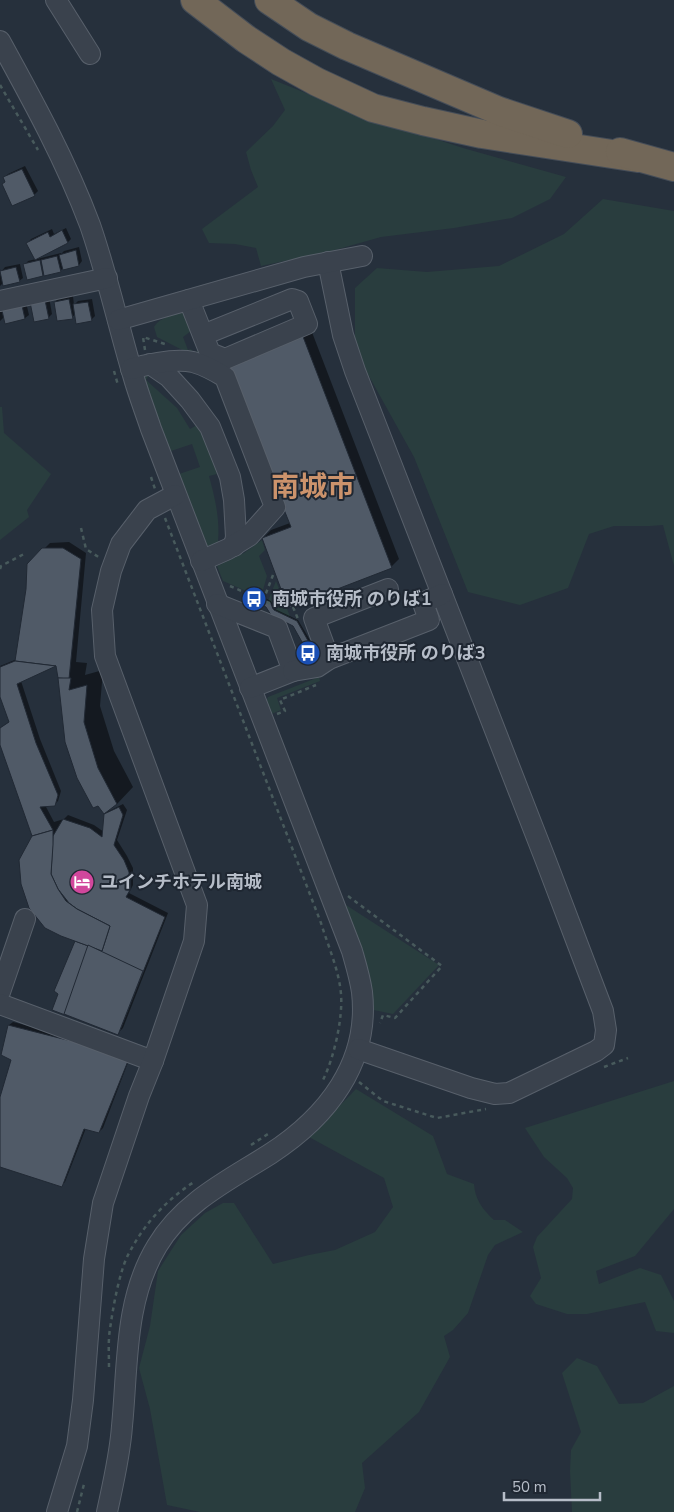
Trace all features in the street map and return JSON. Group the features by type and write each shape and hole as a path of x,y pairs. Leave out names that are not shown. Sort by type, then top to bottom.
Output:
{"highway":[{"path":"196,0 246,39 281,62 317,82 373,108 482,134 638,158"},
{"path":"269,0 309,27 432,84 499,111 638,158 674,167"}],"street":[{"path":"56,0 90,54"},
{"path":"0,41 78,194 107,278 118,320 140,367 151,429 167,499 201,561 352,951 362,993 362,1051 333,1098 312,1123 286,1144 215,1188 182,1214 156,1246 139,1285 134,1304 128,1346 122,1428 117,1464 106,1512"},
{"path":"118,320 304,267 362,256"},
{"path":"328,262 343,335 355,371 546,861 603,1011 606,1030 604,1045 596,1051 509,1094 495,1094 471,1088 362,1051"},
{"path":"0,301 107,278"},
{"path":"189,300 210,353 225,358 308,324 298,301 292,299 203,335"},
{"path":"140,367 160,362 191,362 211,369 225,377 275,507 249,536 234,546 201,561"},
{"path":"140,367 169,377 190,400 210,427 230,477 234,500 236,537 234,546"},
{"path":"57,1512 77,1446 83,1400 94,1259 103,1203 194,941 197,905 105,656 102,610 111,571 121,544 147,510 167,499"},
{"path":"323,663 314,618 388,589"},
{"path":"250,688 293,671 323,663 429,620 422,603 442,594"},
{"path":"217,604 277,628 293,671"},
{"path":"0,992 25,918"},
{"path":"0,1004 153,1061"}],"path":[{"path":"1,86 28,133"},
{"path":"167,499 321,923 335,968 341,994 339,1026 329,1064 324,1078 319,1085"},
{"path":"81,528 86,549 100,557"},
{"path":"0,569 1,566 24,554"},
{"path":"263,601 273,575"},
{"path":"229,586 269,604 274,612"},
{"path":"291,620 300,624 293,607"},
{"path":"274,716 285,711 280,700 323,682 323,663"},
{"path":"347,895 442,966 395,1018 382,1015 375,1036 371,1038 362,1051 357,1081 384,1101 437,1118 490,1109"},
{"path":"599,1068 628,1058"},
{"path":"246,1149 275,1129"},
{"path":"108,1375 110,1329 118,1285 128,1256 145,1228 162,1206 200,1178"}],"green space":[{"path":"271,79 353,112 463,148 566,177 550,199 512,218 454,228 381,237 328,252 261,266 256,248 235,244 209,243 202,229 258,187 246,152 273,126 285,110"},
{"path":"603,199 674,211 674,566 663,525 614,526 589,534 568,588 520,605 468,592 414,457 355,351 355,288 377,268 427,272 499,266 564,234"},
{"path":"183,312 191,331 183,337 188,350 191,349 193,352 200,351 202,358 192,355 157,337 154,327 160,321"},
{"path":"150,373 146,380 177,408 190,429 199,424 209,445 217,474 209,476 217,508 218,541 227,542 207,551 204,550 153,421 138,375","holes":["192,444 200,467 176,475 168,452"]},
{"path":"0,407 2,407 4,433 51,474 27,510 29,517 0,540"},
{"path":"262,540 265,550 259,556 267,576 263,590 259,594 253,594 223,581 217,566 244,553"},
{"path":"276,581 291,619 276,611 271,602 268,601"},
{"path":"319,677 320,681 277,698 281,710 269,715 266,702 268,697"},
{"path":"346,905 439,965 393,1014 369,1009 364,961"},
{"path":"674,1081 674,1209 635,1256 596,1271 599,1284 640,1268 661,1275 674,1301 674,1333 656,1331 645,1302 587,1314 567,1314 536,1304 530,1296 541,1278 533,1247 537,1237 572,1199 573,1188 567,1178 544,1157 525,1128"},
{"path":"356,1089 433,1136 447,1174 474,1184 478,1199 483,1208 494,1220 505,1220 523,1232 495,1245 488,1255 468,1313 453,1330 444,1336 450,1357 419,1412 362,1463 365,1488 355,1512 200,1512 167,1505 150,1409 139,1368 150,1326 158,1271 181,1235 205,1213 223,1203 234,1203 273,1264 335,1250 375,1232 393,1207 384,1178 309,1137"},
{"path":"577,1358 597,1366 619,1404 643,1403 674,1386 674,1512 572,1512 571,1450 581,1432 562,1373"}],"building":[{"path":"22,169 35,196 12,206 2,184 5,182 3,177"},
{"path":"62,230 68,243 35,260 26,243 48,232 50,237"},
{"path":"76,250 79,266 63,270 59,255"},
{"path":"57,256 61,272 44,276 41,260"},
{"path":"40,260 43,276 27,280 23,264"},
{"path":"16,267 20,282 3,286 0,271"},
{"path":"69,299 73,319 57,321 54,302"},
{"path":"45,300 49,319 34,322 30,302"},
{"path":"21,301 25,319 5,324 1,306"},
{"path":"88,302 92,321 76,324 73,304"},
{"path":"302,334 392,568 288,608 262,538 291,527 225,363"},
{"path":"42,548 63,548 81,559 69,679 58,678 56,666 15,661 26,589 27,564"},
{"path":"256,596 270,602 274,610 297,621 316,655 311,658 293,626 271,615 266,607 254,601"},
{"path":"15,661 56,666 17,684 36,743 58,795 55,806 40,807 53,830 32,836 0,745 0,728 9,722 0,697 0,667"},
{"path":"58,678 71,678 69,690 87,685 84,722 98,768 117,804 104,814 98,806 93,808 77,778 65,742"},
{"path":"119,807 123,815 114,845 129,872 130,890 126,897 165,917 118,1035 52,1010 58,994 54,991 75,941 102,951 110,926 69,903 58,889 51,874 53,836 63,819 90,828 102,837 104,814"},
{"path":"53,830 51,874 66,901 77,909 110,926 102,951 45,928 29,908 21,884 19,860 32,836"},
{"path":"88,945 143,971 118,1035 64,1014"},
{"path":"8,1025 130,1056 99,1133 84,1129 62,1187 0,1167 0,1097 11,1060 1,1055"}],"place":[{"name":"南城市役所 のりば1","path":"254,599"},
{"name":"南城市役所 のりば3","path":"308,653"},
{"name":"ユインチホテル南城","path":"82,882"}],"district":[{"name":"南城市","path":"313,487"}]}
